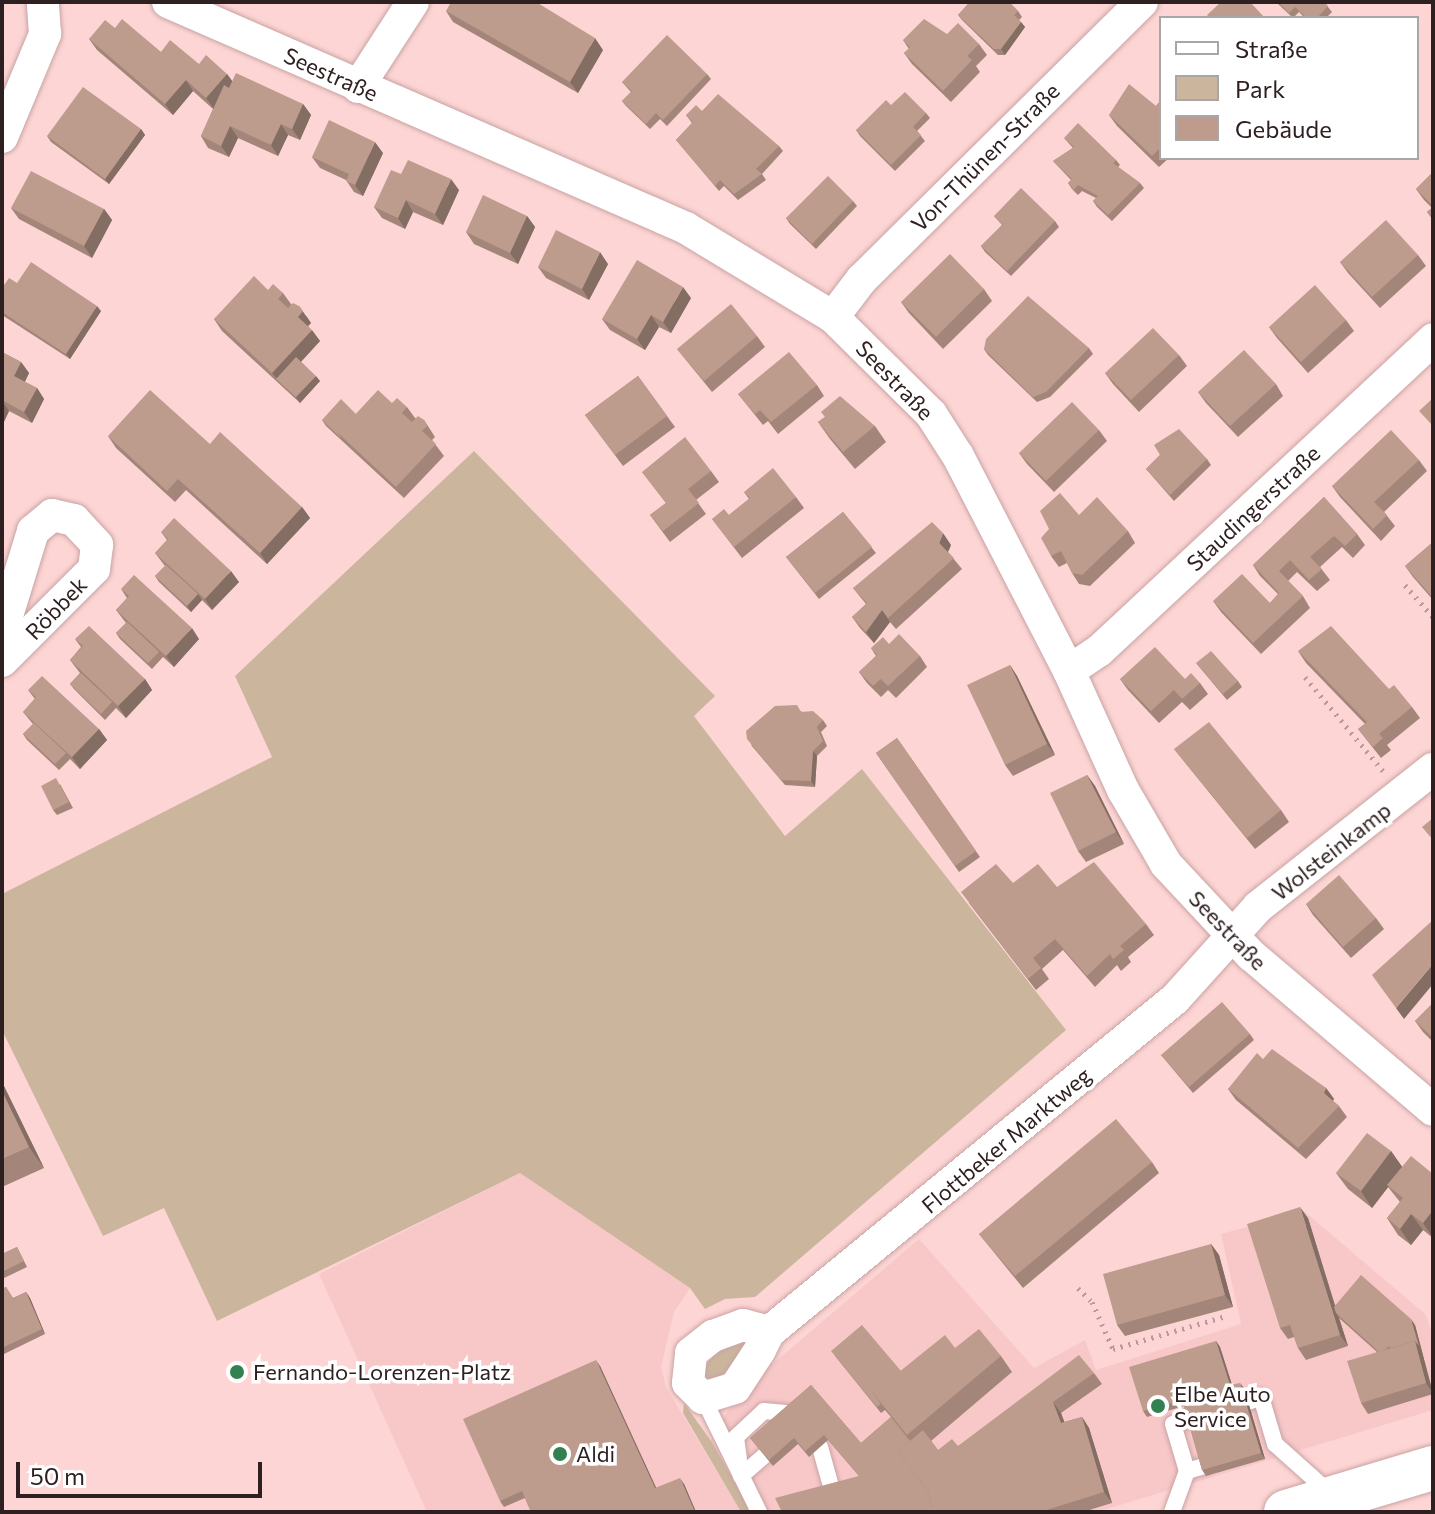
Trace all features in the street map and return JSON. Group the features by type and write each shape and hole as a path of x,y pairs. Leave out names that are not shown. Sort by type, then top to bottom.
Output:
{"main road":[{"path":"1286,1512 1433,1468"}],"street":[{"path":"2,137 45,34 43,2"},
{"name":"Seestraße","path":"168,2 686,228 833,317 931,414 958,456 1069,671 1123,790 1166,864 1230,934 1433,1110"},
{"path":"358,87 413,2"},
{"name":"Von-Thünen-Straße","path":"833,317 862,279 1142,2"},
{"name":"Staudingerstraße","path":"1069,671 1100,650 1433,339"},
{"name":"Röbbek","path":"2,632 33,531 52,515 74,520 97,545 94,569 2,661"},
{"name":"Wolsteinkamp","path":"1230,934 1433,769"},
{"name":"Flottbeker Marktweg","path":"703,1398 735,1388 769,1332 1175,999 1230,934"},
{"path":"703,1398 688,1383 686,1374 699,1344 743,1325 769,1332"}],"lane":[{"path":"1248,1402 1261,1397 1262,1425 1268,1446 1335,1497"},
{"path":"703,1398 759,1512"},
{"path":"741,1476 736,1437 764,1411 789,1413"},
{"path":"1172,1512 1187,1471 1173,1424 1190,1419"},
{"path":"1180,1450 1197,1444"},
{"path":"820,1447 832,1490"},
{"path":"741,1476 764,1456"},
{"path":"1187,1471 1204,1466"}],"path":[{"path":"1405,585 1433,617"},
{"path":"1305,677 1390,780"},
{"path":"1078,1288 1092,1302 1113,1349 1226,1316"}],"shaded area":[{"path":"520,1173 690,1288 674,1312 661,1367 666,1387 741,1512 427,1512 319,1274"},
{"path":"1304,1211 1426,1315 1433,1336 1433,1410 1097,1512 752,1512 711,1441 734,1400 919,1239 1034,1368 1085,1340 1096,1370 1241,1324 1221,1234"}],"green space":[{"path":"474,451 715,696 694,716 785,836 862,769 1066,1030 755,1297 725,1299 705,1309 690,1288 520,1173 217,1321 164,1208 103,1236 2,1030 2,894 272,757 235,676"},
{"path":"746,1341 727,1375 711,1385 701,1373 709,1361 722,1347"},
{"path":"684,1403 711,1441 752,1512 741,1512 683,1413"}],"building":[{"path":"451,2 536,2 595,38 570,82 446,11"},
{"path":"968,2 1009,2 1018,11 1014,15 1021,22 1001,49 994,49 958,15"},
{"path":"1221,2 1250,2 1263,16 1208,16"},
{"path":"1278,2 1324,2 1328,6 1319,16 1305,16 1295,7 1289,13"},
{"path":"122,19 161,52 170,40 199,64 206,55 227,74 206,98 186,80 165,104 89,39 105,20 115,28"},
{"path":"924,19 947,34 958,23 979,44 967,56 972,60 943,91 904,53 910,47 903,40"},
{"path":"667,35 707,74 663,120 656,113 646,124 622,101 632,91 622,82"},
{"path":"236,73 303,104 292,129 281,124 271,145 230,126 221,146 201,136 224,85 229,88"},
{"path":"1129,84 1156,106 1159,102 1159,149 1152,156 1109,115"},
{"path":"83,87 141,129 105,179 47,136"},
{"path":"905,92 926,113 913,127 921,135 891,165 856,130 886,100 891,105"},
{"path":"718,94 779,146 756,169 762,174 734,194 720,180 715,186 676,140 693,122 686,115 696,105 702,111"},
{"path":"329,120 375,142 355,185 346,181 349,174 312,157"},
{"path":"1078,123 1116,160 1113,163 1140,183 1108,215 1093,201 1098,196 1078,185 1074,190 1068,183 1072,179 1053,161 1074,147 1064,138"},
{"path":"408,160 451,179 435,214 406,200 398,218 374,207 391,170 401,174"},
{"path":"31,171 104,209 84,246 11,208"},
{"path":"1433,172 1433,206 1416,189"},
{"path":"828,176 853,201 812,244 786,218"},
{"path":"1021,188 1055,221 1007,271 981,246 1003,225 994,216"},
{"path":"483,195 527,216 510,253 466,232"},
{"path":"1386,220 1418,255 1372,297 1340,262"},
{"path":"556,230 600,252 582,289 538,267"},
{"path":"950,254 984,289 936,337 901,302"},
{"path":"637,260 683,287 663,322 651,315 637,339 602,319"},
{"path":"31,262 97,306 66,354 2,312 2,288 9,278 17,283"},
{"path":"254,276 268,290 273,284 283,293 278,299 288,308 293,303 299,306 303,311 298,317 312,330 272,373 214,319"},
{"path":"1315,285 1346,320 1301,362 1269,327"},
{"path":"1028,296 1089,348 1046,392 1033,397 984,349 986,339"},
{"path":"731,304 757,336 704,381 677,349"},
{"path":"1153,328 1179,355 1131,400 1105,373"},
{"path":"1244,350 1276,384 1230,426 1198,392"},
{"path":"2,352 21,362 14,376 37,388 24,412 2,400"},
{"path":"789,352 817,385 771,422 760,410 755,414 738,394"},
{"path":"296,357 316,376 296,397 276,379"},
{"path":"638,376 667,416 615,455 585,415"},
{"path":"150,390 210,444 220,432 302,507 260,553 178,479 167,491 108,436"},
{"path":"378,390 392,403 397,398 407,407 402,413 412,422 418,416 424,420 427,426 422,431 436,444 396,487 338,433"},
{"path":"840,396 875,426 843,452 818,422 825,417 821,412"},
{"path":"1433,398 1433,426 1419,411"},
{"path":"341,399 356,414 338,433 342,439 322,420"},
{"path":"1072,402 1099,430 1046,481 1019,453"},
{"path":"1179,429 1207,459 1170,495 1146,469 1160,455 1154,445"},
{"path":"1391,430 1419,460 1374,502 1387,515 1373,529 1332,486"},
{"path":"685,437 711,471 688,489 699,503 663,531 650,515 666,503 642,472"},
{"path":"773,468 796,497 734,547 712,519 724,509 729,515 750,498 744,492"},
{"path":"1060,493 1079,515 1097,497 1128,531 1082,575 1072,573 1061,551 1051,556 1041,538 1049,529 1040,511"},
{"path":"1324,497 1357,534 1345,546 1334,536 1310,557 1322,569 1309,580 1290,560 1279,571 1303,596 1253,643 1213,601 1242,574 1270,603 1279,593 1253,565"},
{"path":"843,512 872,547 815,593 786,557"},
{"path":"174,518 231,571 205,599 155,553 168,539 161,532"},
{"path":"932,522 943,533 939,543 954,558 888,618 882,610 866,632 852,617 867,603 853,588"},
{"path":"1433,542 1433,598 1405,566"},
{"path":"166,565 198,594 187,606 155,576"},
{"path":"134,575 192,628 166,656 116,610 129,596 121,589"},
{"path":"127,622 159,652 148,663 116,633"},
{"path":"89,626 145,679 118,706 70,660 83,646 75,639"},
{"path":"1331,626 1389,689 1394,685 1412,707 1379,734 1383,738 1373,747 1358,729 1367,722 1298,651"},
{"path":"899,634 920,656 888,686 881,679 873,686 859,672 877,655 871,648 883,637 889,644"},
{"path":"1155,647 1185,679 1191,673 1200,683 1182,699 1174,690 1151,711 1120,679"},
{"path":"1211,651 1238,681 1223,694 1196,663"},
{"path":"1010,665 1047,744 1005,765 967,685"},
{"path":"81,673 112,702 101,714 70,684"},
{"path":"42,676 99,729 72,757 23,712 36,697 28,690"},
{"path":"797,705 801,712 813,711 823,720 817,727 823,741 813,751 811,781 781,780 747,739 746,731 775,706"},
{"path":"1209,722 1281,810 1247,838 1174,749"},
{"path":"34,723 66,753 55,764 23,734"},
{"path":"897,738 976,851 955,866 876,753"},
{"path":"1087,775 1116,832 1078,851 1050,793"},
{"path":"56,778 69,802 53,810 41,786"},
{"path":"1433,818 1433,840 1422,827"},
{"path":"1094,862 1146,924 1120,946 1124,950 1113,959 1110,954 1087,976 1055,939 1033,958 1041,968 1028,979 961,892 996,864 1013,883 1038,864 1057,887"},
{"path":"1339,875 1376,918 1343,947 1306,904"},
{"path":"1433,920 1433,964 1396,1008 1372,975"},
{"path":"1222,1002 1250,1034 1189,1087 1161,1055"},
{"path":"1433,1003 1433,1038 1415,1021"},
{"path":"1272,1049 1326,1088 1324,1093 1339,1106 1298,1148 1228,1089 1257,1053 1263,1059"},
{"path":"2,1091 29,1147 2,1159"},
{"path":"1116,1119 1152,1162 1015,1276 979,1234"},
{"path":"1367,1133 1391,1151 1361,1191 1336,1173"},
{"path":"1411,1156 1433,1174 1433,1210 1423,1223 1411,1214 1400,1229 1387,1218 1403,1198 1387,1185"},
{"path":"1300,1207 1340,1335 1298,1348 1290,1325 1280,1328 1247,1224"},
{"path":"1211,1244 1225,1295 1117,1325 1103,1274"},
{"path":"17,1247 24,1261 2,1272 2,1254"},
{"path":"1361,1275 1411,1319 1419,1346 1415,1341 1389,1346 1379,1352 1336,1313 1334,1307"},
{"path":"6,1287 13,1299 26,1292 42,1329 2,1348 2,1289"},
{"path":"862,1325 901,1371 873,1393 881,1404 877,1407 831,1351"},
{"path":"979,1329 1001,1356 907,1435 873,1393 945,1335 955,1348"},
{"path":"1216,1341 1230,1385 1240,1383 1261,1453 1202,1470 1182,1400 1143,1411 1129,1367"},
{"path":"1415,1341 1426,1383 1361,1403 1347,1361"},
{"path":"1079,1355 1094,1373 1053,1402 1061,1423 1082,1417 1104,1492 1040,1512 934,1512 928,1491 898,1451 923,1430 938,1450 952,1439 958,1446"},
{"name":"Aldi","path":"596,1360 655,1488 680,1478 695,1512 531,1512 522,1491 500,1501 463,1419"},
{"path":"811,1385 861,1443 891,1417 910,1441 898,1451 928,1491 934,1512 782,1512 775,1498 859,1476 824,1435 805,1451 794,1438 769,1460 750,1438"}],"place":[{"name":"Fernando-Lorenzen-Platz","path":"237,1372"},
{"name":"Elbe Auto Service","path":"1158,1406"},
{"name":"Aldi","path":"560,1454"}]}
